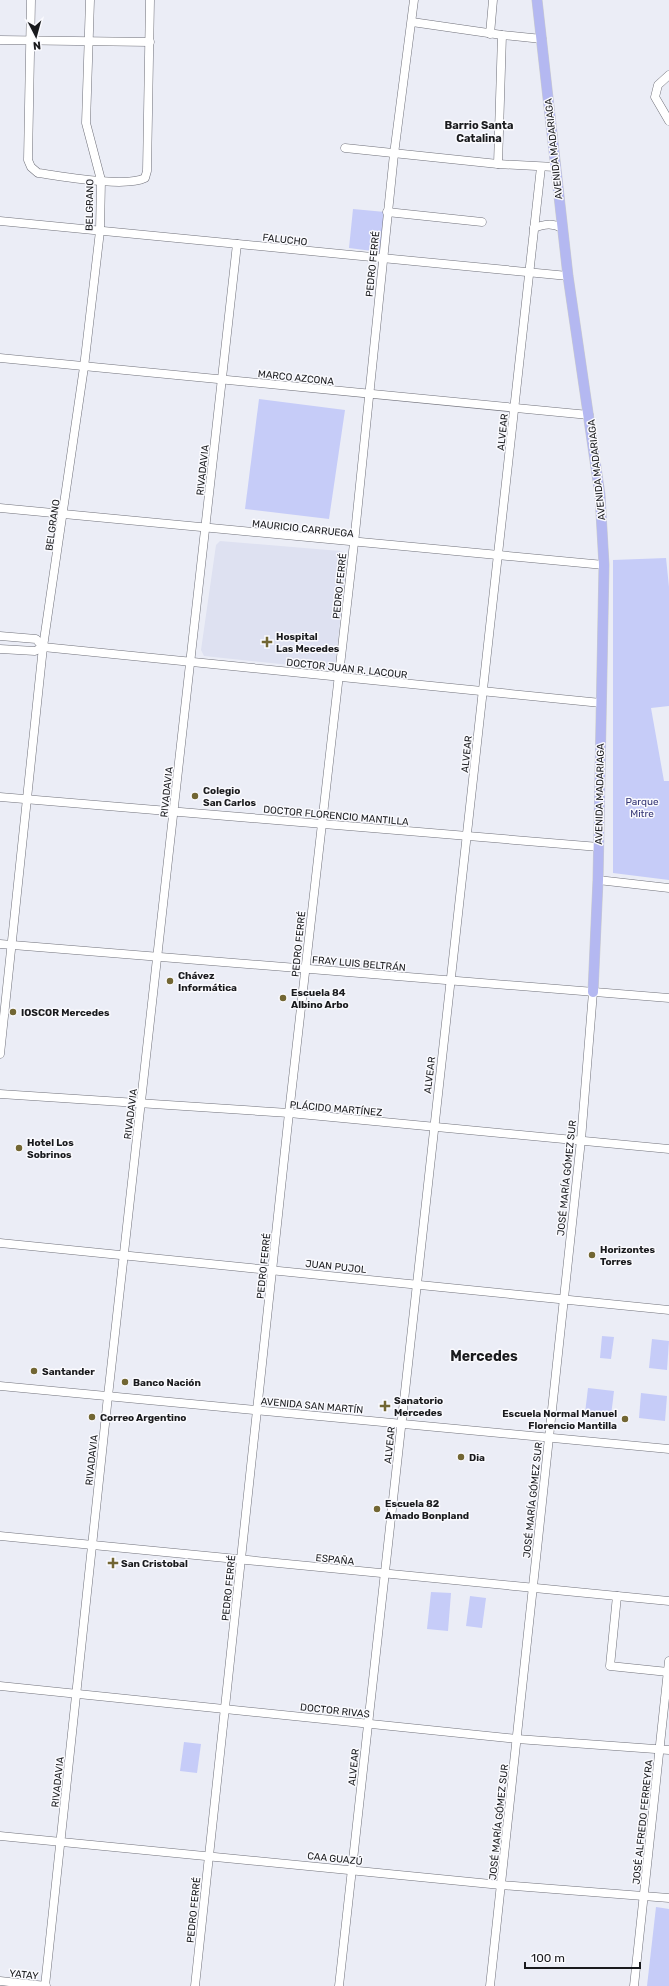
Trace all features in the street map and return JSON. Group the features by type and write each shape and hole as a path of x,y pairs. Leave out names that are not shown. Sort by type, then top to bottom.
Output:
{"main road":[{"name":"AVENIDA MADARIAGA","path":"537,0 568,276 590,415 600,494 604,565 598,880 593,992"}],"street":[{"path":"31,0 28,160 31,167 38,173 101,180 138,181 145,178 147,171 150,0"},
{"name":"BELGRANO","path":"0,1054 44,647 84,367 100,231 101,180 86,123 90,0"},
{"name":"PEDRO FERRÉ","path":"195,1986 289,1113 354,543 387,212 414,0"},
{"path":"490,34 493,0"},
{"path":"412,22 490,34 542,39"},
{"path":"498,164 502,35"},
{"path":"0,40 150,42"},
{"path":"669,75 658,85 655,97 669,120"},
{"path":"345,148 498,164 555,167"},
{"name":"ALVEAR","path":"338,1986 541,167"},
{"path":"387,212 482,222"},
{"name":"FALUCHO","path":"0,221 568,276"},
{"path":"534,228 544,224 555,224 562,228"},
{"name":"RIVADAVIA","path":"45,1986 108,1396 237,244"},
{"name":"MARCO AZCONA","path":"0,358 590,415"},
{"name":"MAURICIO CARRUEGA","path":"0,508 354,543 604,565"},
{"path":"0,636 36,639 44,647 35,651 0,648"},
{"name":"DOCTOR JUAN R. LACOUR","path":"44,647 601,703"},
{"name":"DOCTOR FLORENCIO MANTILLA","path":"0,797 598,847"},
{"path":"598,880 669,888"},
{"name":"FRAY LUIS BELTRÁN","path":"0,944 669,998"},
{"name":"JOSÉ MARÍA GÓMEZ SUR","path":"490,1986 581,1140 593,992"},
{"name":"PLÁCIDO MARTÍNEZ","path":"0,1094 289,1113 669,1149"},
{"name":"JUAN PUJOL","path":"0,1243 669,1310"},
{"name":"AVENIDA SAN MARTÍN","path":"0,1386 669,1449"},
{"name":"ESPAÑA","path":"0,1536 669,1601"},
{"path":"617,1596 610,1666 668,1672"},
{"name":"JOSÉ ALFREDO FERREYRA","path":"634,1986 669,1661"},
{"name":"DOCTOR RIVAS","path":"0,1686 517,1739 660,1748 669,1750"},
{"name":"CAA GUAZÚ","path":"0,1836 501,1885 669,1898"},
{"name":"YATAY","path":"0,1982 45,1986"}],"shaded area":[{"path":"220,541 340,551 348,554 335,666 328,669 204,656 201,650 216,545"}],"green space":[{"path":"353,209 385,212 380,252 349,248"},
{"path":"259,399 345,410 329,519 245,509"},
{"name":"Parque Mitre","path":"666,558 669,587 669,706 651,708 664,781 669,781 669,880 613,873 613,560"},
{"path":"602,1336 614,1337 611,1359 600,1358"},
{"path":"652,1339 669,1341 667,1370 649,1368"},
{"path":"588,1388 614,1391 611,1416 585,1413"},
{"path":"641,1393 667,1396 665,1421 639,1418"},
{"path":"431,1592 451,1593 448,1631 427,1629"},
{"path":"470,1596 486,1598 482,1628 466,1626"},
{"path":"184,1742 201,1744 197,1773 180,1771"},
{"path":"656,1907 669,1909 669,1986 647,1986"}],"place":[{"name":"Hospital Las Mecedes","path":"267,642"},
{"name":"Colegio San Carlos","path":"195,796"},
{"name":"Chávez Informática","path":"170,981"},
{"name":"Escuela 84 Albino Arbo","path":"283,998"},
{"name":"IOSCOR Mercedes","path":"13,1012"},
{"name":"Hotel Los Sobrinos","path":"19,1148"},
{"name":"Horizontes Torres","path":"592,1255"},
{"name":"Santander","path":"34,1371"},
{"name":"Banco Nación","path":"125,1382"},
{"name":"Sanatorio Mercedes","path":"385,1406"},
{"name":"Correo Argentino","path":"92,1417"},
{"name":"Escuela Normal Manuel Florencio Mantilla","path":"625,1419"},
{"name":"Dia","path":"461,1457"},
{"name":"Escuela 82 Amado Bonpland","path":"377,1509"},
{"name":"San Cristobal","path":"113,1563"}],"district":[{"name":"Barrio Santa Catalina","path":"479,131"},
{"name":"Mercedes","path":"484,1356"}]}
